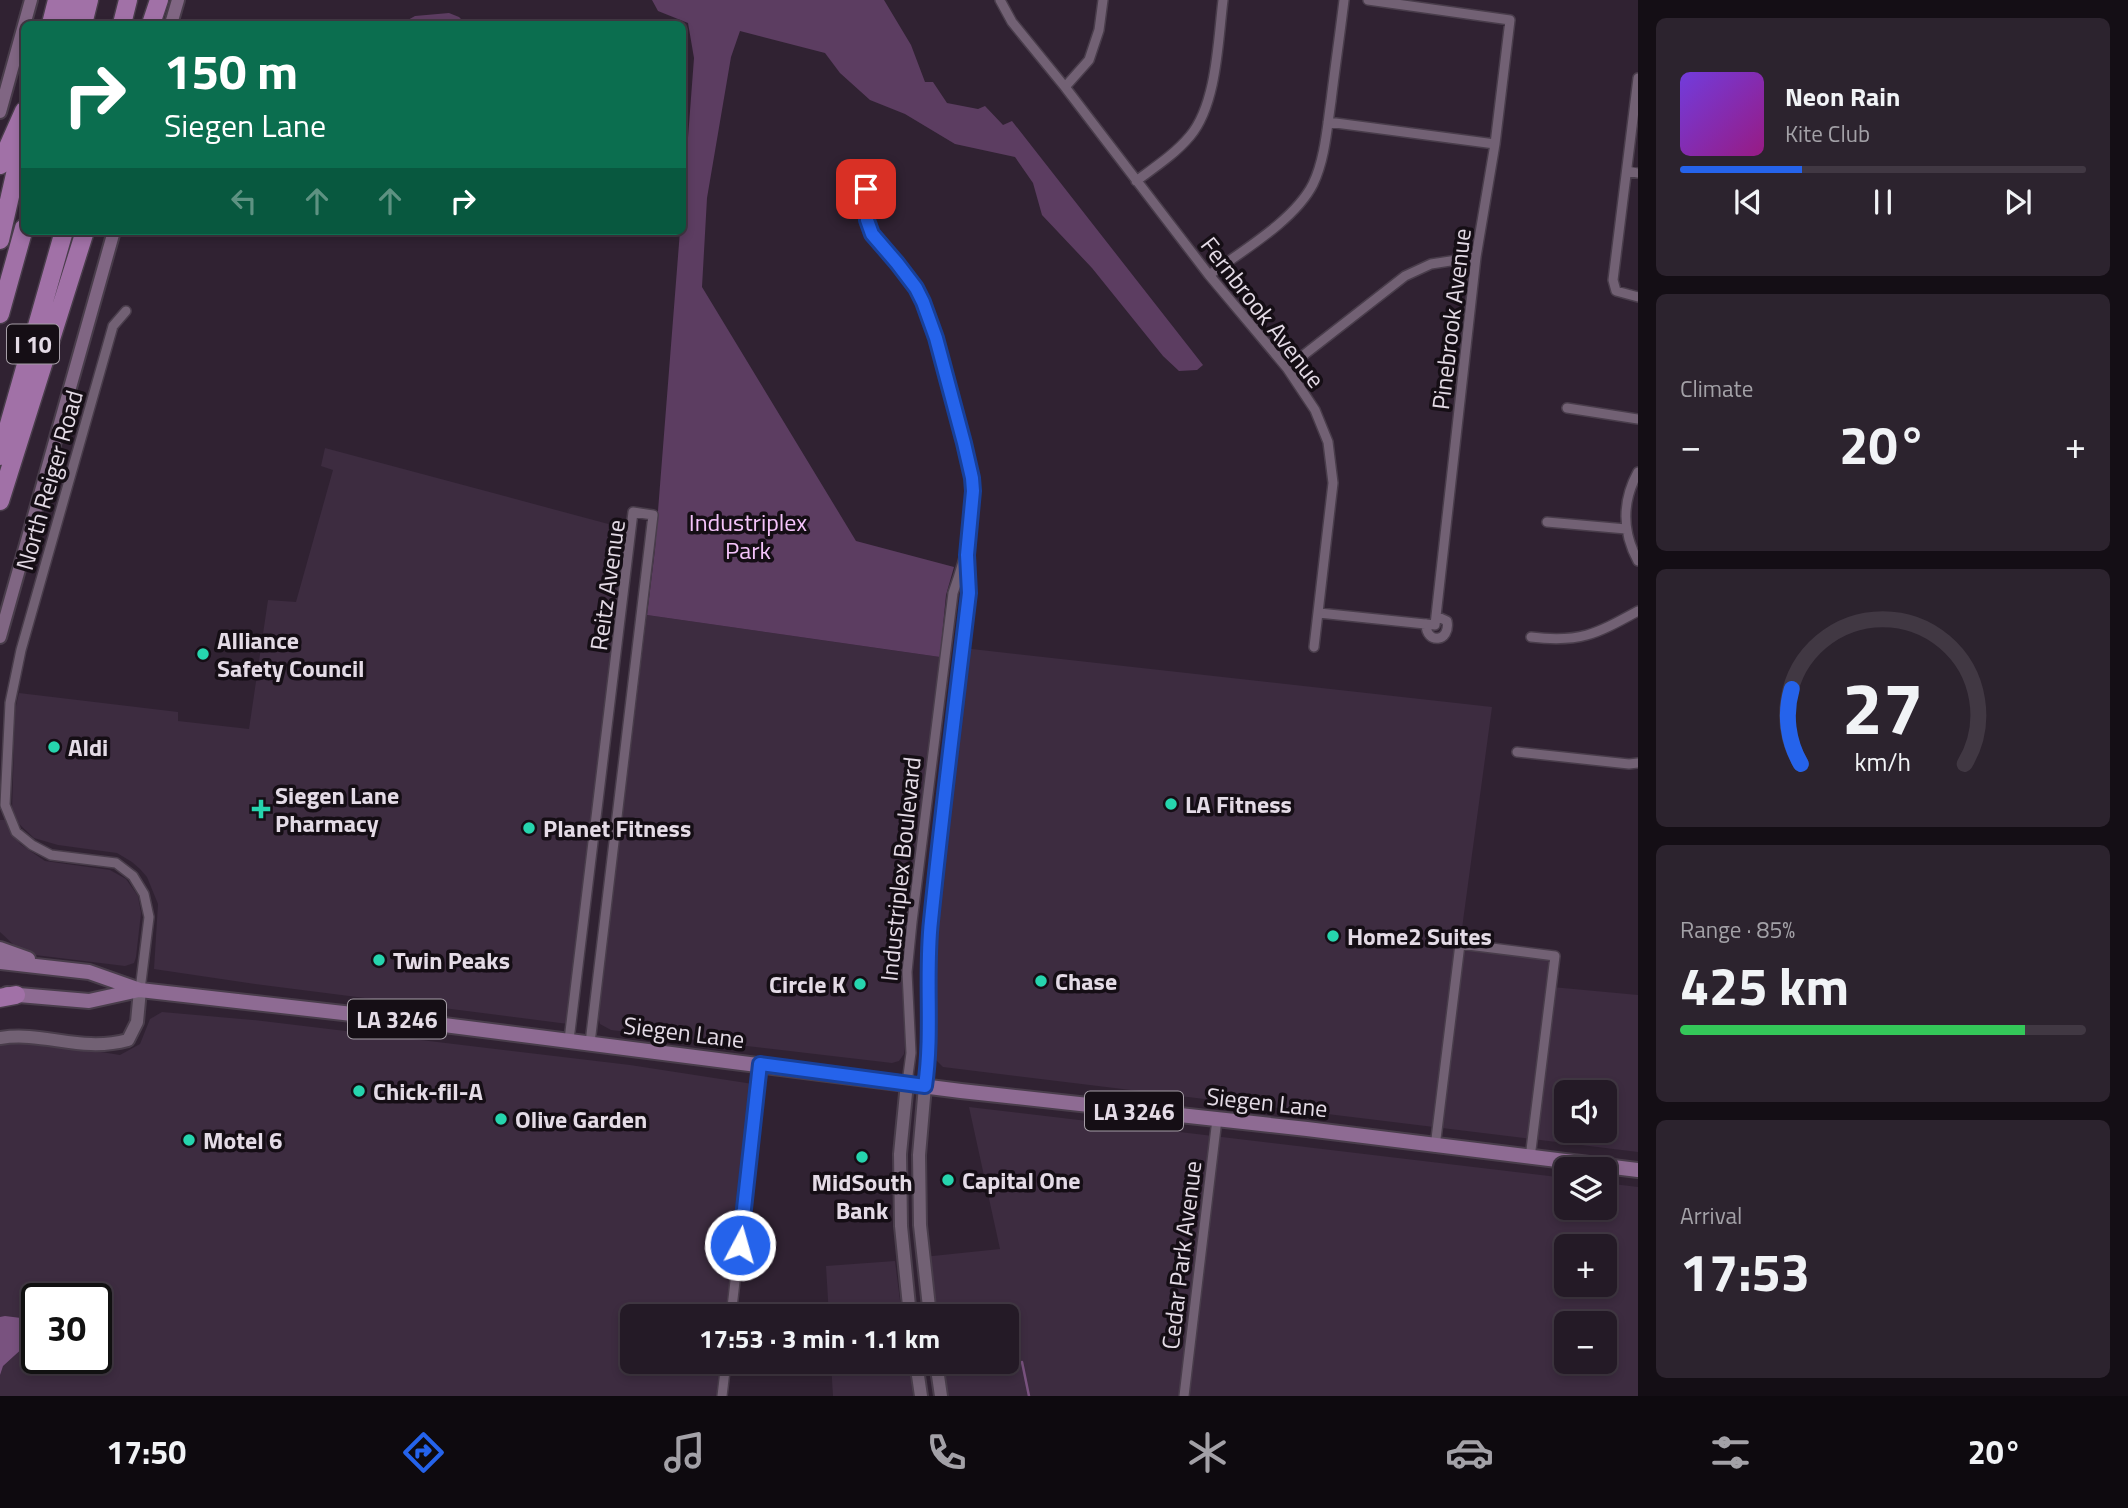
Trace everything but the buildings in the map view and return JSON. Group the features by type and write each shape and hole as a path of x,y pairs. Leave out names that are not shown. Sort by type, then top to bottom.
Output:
{"highway":[{"path":"52,21 57,0"},
{"path":"65,21 74,0"},
{"path":"84,21 89,0"},
{"path":"123,21 128,0"},
{"path":"149,21 150,0"},
{"path":"150,21 159,0"},
{"path":"0,165 21,118"},
{"path":"0,240 21,148"},
{"name":"I 10","path":"0,314 22,235"},
{"name":"I 10","path":"8,453 63,235"},
{"path":"0,500 8,453 84,235"}],"main road":[{"path":"25,21 31,0"},
{"path":"172,21 178,0"},
{"path":"0,112 21,36"},
{"path":"0,637 113,235"},
{"path":"0,949 52,968"},
{"name":"Siegen Lane","path":"0,962 89,972 141,990 1638,1170"},
{"name":"Siegen Lane","path":"5,995 89,1001 141,990"}],"street":[{"name":"Fernbrook Avenue","path":"1000,0 1012,22 1209,275 1287,368 1315,410 1328,442 1333,483 1314,647"},
{"path":"1065,87 1089,60 1099,30 1103,0"},
{"path":"1136,181 1173,153 1192,134 1206,107 1223,0"},
{"path":"1209,275 1265,234 1293,209 1312,185 1322,156 1328,122 1344,0"},
{"name":"Pinebrook Avenue","path":"1319,613 1432,621 1476,257 1495,144 1510,20 1368,0"},
{"path":"1638,78 1613,280 1616,291 1638,297"},
{"path":"1328,122 1495,144"},
{"name":"Industriplex Boulevard","path":"867,165 867,220 872,234 916,288 923,302 936,338 961,431 973,491 967,555 969,593 931,923 928,980 930,1054 919,1155 920,1224 929,1304"},
{"path":"1627,172 1638,173"},
{"path":"1287,368 1405,276 1431,264 1476,257"},
{"name":"North Reiger Road","path":"126,311 113,326 21,650 10,703 5,805 16,832 32,845 51,855 116,863 134,876 144,894 149,917 141,990"},
{"path":"1567,408 1638,419"},
{"path":"1638,472 1628,497 1626,529 1630,546 1638,561"},
{"name":"Reitz Avenue","path":"569,1040 633,512 653,515 590,1043"},
{"path":"1547,522 1626,529"},
{"name":"Industriplex Boulevard","path":"909,1304 901,1226 900,1154 911,1053 907,972 953,593 967,555"},
{"path":"1531,636 1559,640 1578,638 1598,633 1638,611"},
{"path":"1517,752 1638,763"},
{"path":"1435,1147 1460,944 1555,956 1530,1158"},
{"path":"0,1038 23,1036 85,1045 109,1045 128,1040 137,1022 141,990"},
{"path":"732,1304 760,1064"},
{"name":"Cedar Park Avenue","path":"1184,1396 1217,1119"},
{"path":"722,1396 725,1374"},
{"path":"918,1374 921,1396"},
{"path":"938,1374 941,1396"}],"shaded area":[{"path":"325,448 627,529 568,1024 154,969 158,904 147,877 140,869 117,853 58,845 34,838 18,823 12,811 15,710 19,693 178,712 178,721 249,729 268,600 296,602 333,470 321,466"},
{"path":"647,615 940,657 903,959 906,1039 904,1054 899,1061 892,1063 611,1030 600,1024 598,1016"},
{"path":"963,648 1492,707 1460,943 1555,956 1552,987 1638,995 1638,1152 1564,1143 1617,1143 1617,1080 1554,1080 1554,1142 943,1067 930,1054 928,980"},
{"path":"0,820 5,820 20,844 45,861 110,870 126,879 138,896 141,913 134,963 125,966 35,955 15,946 0,932"},
{"path":"162,1012 253,1020 630,1065 753,1084 728,1304 620,1304 620,1374 721,1374 718,1396 0,1396 0,1043 52,1044 120,1055 140,1044 150,1019"},
{"path":"969,1107 1554,1177 1554,1220 1617,1220 1617,1184 1638,1187 1638,1396 944,1396 941,1374 1019,1374 1019,1304 930,1304 923,1257 1000,1249"},
{"path":"895,1261 900,1304 828,1304 826,1266"},
{"path":"0,1317 21,1318 21,1350 3,1366 0,1375"},
{"path":"832,1374 910,1374 913,1396 833,1396"}],"green space":[{"name":"Industriplex Park","path":"652,0 884,0 911,45 925,82 933,82 947,103 978,109 985,106 1003,125 1012,121 1203,365 1197,370 1179,371 1163,356 1092,268 1042,215 1033,183 1015,157 955,144 905,114 870,100 840,73 825,53 740,31 731,57 707,198 702,287 856,541 954,567 946,595 940,657 647,615 655,549 680,235 686,235 686,164 694,58 688,23 658,11"},
{"path":"449,13 463,21 406,21 415,16"}],"waterway":[{"path":"1022,1362 1029,1396"}],"place":[{"name":"Alliance Safety Council","path":"203,654"},
{"name":"Aldi","path":"54,747"},
{"name":"LA Fitness","path":"1171,804"},
{"name":"Siegen Lane Pharmacy","path":"261,809"},
{"name":"Planet Fitness","path":"529,828"},
{"name":"Home2 Suites","path":"1333,936"},
{"name":"Twin Peaks","path":"379,960"},
{"name":"Chase","path":"1041,981"},
{"name":"Circle K","path":"860,984"},
{"name":"Chick-fil-A","path":"359,1091"},
{"name":"Olive Garden","path":"501,1119"},
{"name":"Motel 6","path":"189,1140"},
{"name":"MidSouth Bank","path":"862,1157"},
{"name":"Capital One","path":"948,1180"}],"route":[{"path":"740,1245 760,1064 925,1086 930,1054 928,980 931,923 969,593 967,555 973,491 954,403 936,338 916,288 872,234 867,220 866,189"}]}
